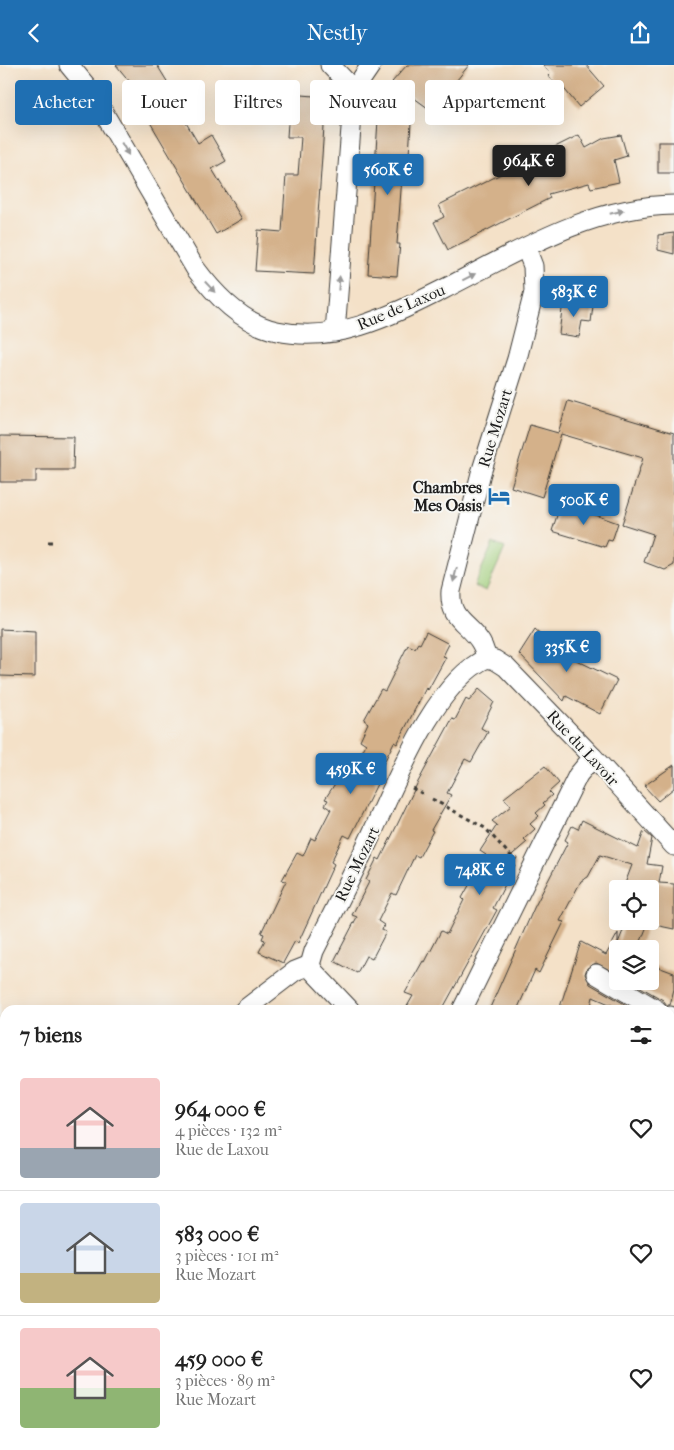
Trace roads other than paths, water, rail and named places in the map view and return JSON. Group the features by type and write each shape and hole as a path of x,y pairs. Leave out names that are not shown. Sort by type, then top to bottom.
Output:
{"street":[{"name":"Rue de Laxou","path":"69,65 92,93 195,268 218,295 243,317 260,326 277,331 335,332 375,322 526,248 588,220 629,210 674,205"},
{"path":"330,65 344,80"},
{"path":"361,80 371,65"},
{"path":"335,332 351,125"},
{"name":"Rue Mozart","path":"310,965 314,951 427,723 460,677 477,663 487,658 481,643 460,621 450,602 467,527 519,351 534,292 533,267 526,248"},
{"name":"Rue du Lavoir","path":"487,658 495,660 506,667 593,757 674,847"},
{"path":"464,1005 578,775 593,757"},
{"path":"251,1005 295,971 310,965 314,972 345,1005"},
{"path":"596,974 649,1005"}],"place":[{"name":"Chambres Mes Oasis","path":"499,496"}]}
